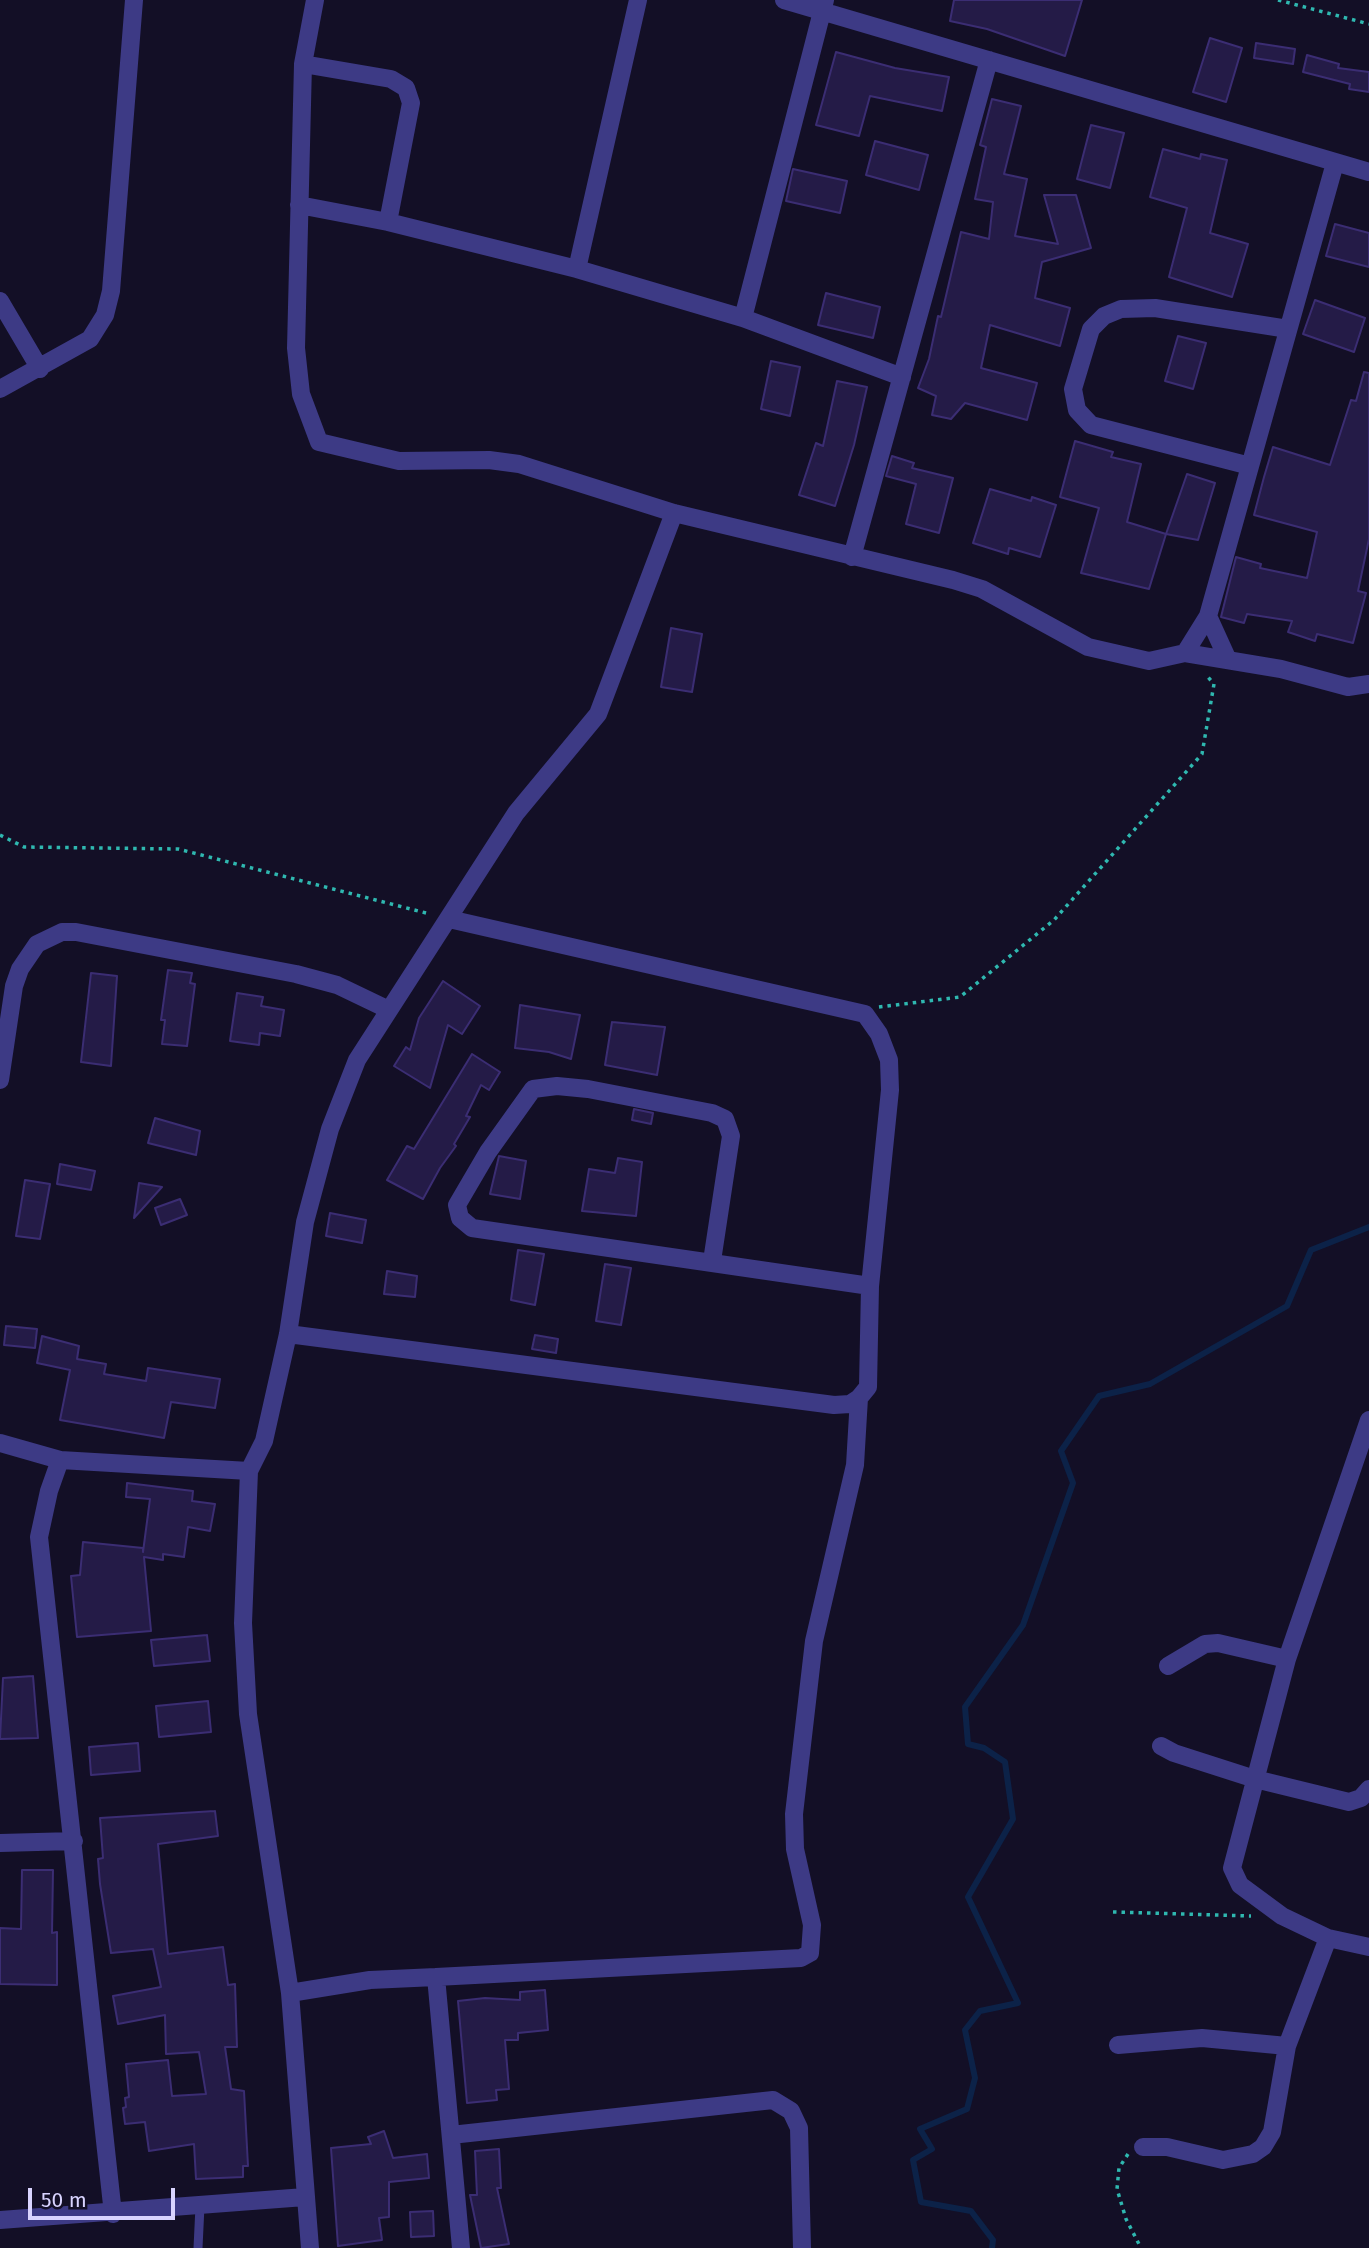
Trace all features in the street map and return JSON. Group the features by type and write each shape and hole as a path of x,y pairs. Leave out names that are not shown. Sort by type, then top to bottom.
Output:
{"street":[{"path":"0,389 90,340 105,316 111,291 134,0"},
{"path":"315,0 303,64 296,348 301,394 319,442 399,461 489,460 519,464 674,513 982,589 1088,647 1149,661 1185,653 1281,669 1348,687 1369,684"},
{"path":"577,269 638,0"},
{"path":"785,0 825,5 989,60 1369,173"},
{"path":"743,318 825,5"},
{"path":"852,557 989,60"},
{"path":"303,64 391,79 405,88 411,103 388,222"},
{"path":"1185,653 1208,616 1335,163"},
{"path":"299,205 388,222 577,269 743,318 902,377"},
{"path":"0,301 40,369"},
{"path":"1250,466 1091,425 1077,410 1073,389 1091,329 1104,316 1121,309 1155,308 1288,328"},
{"path":"310,2248 290,1993 248,1714 243,1623 249,1471 264,1441 288,1334 305,1222 330,1129 357,1060 387,1009 449,919 516,813 598,715 674,513"},
{"path":"1208,616 1228,660"},
{"path":"288,1334 834,1405 850,1404 868,1387 870,1286 890,1090 889,1060 879,1034 865,1014 449,919"},
{"path":"0,1080 14,986 20,969 37,944 62,932 76,932 296,974 337,985 387,1009"},
{"path":"712,1261 731,1136 725,1119 712,1113 579,1088 533,1088 488,1153 457,1205 460,1218 471,1228 870,1286"},
{"path":"290,1993 370,1980 801,1958 810,1953 812,1925 794,1849 794,1814 814,1641 855,1465 859,1398"},
{"path":"1369,1420 1287,1659 1232,1868 1240,1885 1282,1916 1328,1938 1369,1947"},
{"path":"0,1443 60,1460 249,1471"},
{"path":"60,1460 39,1536 113,2214"},
{"path":"1168,1666 1205,1644 1217,1643 1287,1659"},
{"path":"1161,1746 1174,1753 1255,1779 1349,1802 1361,1798 1369,1789"},
{"path":"0,1843 74,1841"},
{"path":"1143,2147 1167,2147 1223,2160 1253,2154 1263,2147 1272,2132 1287,2046 1328,1938"},
{"path":"436,1977 461,2248"},
{"path":"1118,2045 1202,2038 1287,2046"},
{"path":"451,2136 774,2100 791,2111 799,2129 798,2248"},
{"path":"0,2220 113,2214 305,2197"}],"lane":[{"path":"198,2248 200,2206"}],"path":[{"path":"1278,0 1369,24"},
{"path":"865,1014 882,1005 960,997 1054,920 1202,754 1214,684 1185,653"},
{"path":"0,835 24,847 178,849 449,919"},
{"path":"1113,1912 1282,1916"},
{"path":"1141,2248 1126,2219 1117,2189 1119,2168 1132,2151 1143,2147"}],"building":[{"path":"954,0 1082,0 1065,56 987,29 950,21"},
{"path":"1210,38 1242,48 1226,102 1193,92"},
{"path":"1256,43 1295,49 1293,64 1254,58"},
{"path":"836,52 895,68 949,77 942,111 870,96 859,136 816,125"},
{"path":"1307,55 1339,64 1338,68 1369,72 1369,92 1349,89 1350,84 1303,72"},
{"path":"992,99 1021,106 1004,174 1027,179 1015,236 1058,244 1044,195 1076,195 1091,248 1042,262 1035,298 1070,308 1060,346 990,325 981,368 1037,383 1027,420 965,403 951,419 932,415 936,396 918,388 929,359 938,316 941,317 961,232 989,239 993,202 975,199 986,147 980,145"},
{"path":"1091,125 1124,133 1110,188 1077,179"},
{"path":"875,141 928,155 919,190 866,175"},
{"path":"1163,149 1200,159 1201,154 1227,160 1210,233 1248,244 1232,297 1169,277 1187,208 1150,197"},
{"path":"793,169 847,181 840,213 786,201"},
{"path":"1335,224 1369,233 1369,267 1326,256"},
{"path":"826,293 880,307 873,338 818,325"},
{"path":"1315,300 1365,318 1354,352 1303,334"},
{"path":"1178,336 1206,343 1193,389 1165,381"},
{"path":"771,361 800,367 790,416 761,409"},
{"path":"1364,372 1369,373 1369,539 1358,591 1366,593 1353,643 1317,634 1315,641 1288,632 1292,621 1247,614 1244,623 1221,617 1236,557 1261,564 1260,568 1307,578 1317,532 1254,515 1264,477 1273,447 1330,465 1351,400 1356,401"},
{"path":"837,381 867,387 854,445 835,506 799,495 816,443 823,446"},
{"path":"1075,441 1113,452 1111,457 1141,464 1127,522 1166,534 1149,589 1081,573 1099,508 1060,497"},
{"path":"892,456 914,463 912,468 953,478 939,533 906,524 916,484 886,476"},
{"path":"1187,474 1215,483 1198,540 1166,534"},
{"path":"990,489 1031,501 1032,497 1056,505 1040,557 1009,548 1008,554 973,543"},
{"path":"671,628 702,634 692,692 661,687"},
{"path":"168,970 192,973 190,983 195,984 187,1046 162,1044 165,1020 161,1020"},
{"path":"91,973 117,976 111,1066 81,1062"},
{"path":"443,981 480,1006 462,1034 448,1025 430,1088 394,1066 406,1047 410,1050 419,1018"},
{"path":"237,993 263,997 261,1006 284,1010 280,1036 260,1033 259,1045 230,1041"},
{"path":"520,1005 580,1015 571,1059 549,1052 515,1048"},
{"path":"612,1022 665,1027 657,1075 605,1065"},
{"path":"472,1054 500,1072 489,1090 481,1085 466,1116 470,1117 454,1144 456,1146 423,1199 387,1180 407,1146 414,1149"},
{"path":"634,1109 653,1113 651,1124 632,1120"},
{"path":"155,1118 200,1131 196,1155 148,1143"},
{"path":"499,1156 526,1161 520,1199 490,1194"},
{"path":"618,1158 642,1162 636,1216 582,1211 589,1169 615,1173"},
{"path":"60,1164 95,1171 91,1190 57,1184"},
{"path":"25,1180 50,1184 40,1239 16,1236"},
{"path":"139,1183 162,1187 134,1218"},
{"path":"180,1199 187,1215 161,1225 155,1208"},
{"path":"330,1213 366,1220 362,1243 326,1236"},
{"path":"518,1250 544,1254 535,1305 511,1300"},
{"path":"605,1264 631,1268 621,1325 596,1321"},
{"path":"387,1271 417,1276 415,1297 384,1294"},
{"path":"6,1326 37,1329 35,1348 4,1345"},
{"path":"535,1335 558,1339 556,1353 532,1349"},
{"path":"42,1336 79,1346 77,1359 106,1364 104,1374 146,1381 148,1368 220,1379 215,1408 171,1402 164,1438 60,1420 70,1370 37,1363"},
{"path":"127,1483 193,1491 192,1501 215,1504 210,1531 188,1527 184,1557 163,1554 163,1560 144,1557 151,1631 77,1637 71,1576 80,1575 83,1542 143,1548 143,1552 150,1499 126,1497"},
{"path":"207,1635 210,1661 154,1666 151,1640"},
{"path":"33,1676 38,1738 0,1739 3,1678"},
{"path":"208,1701 211,1732 159,1737 156,1706"},
{"path":"138,1743 140,1771 91,1775 89,1747"},
{"path":"215,1811 218,1836 158,1844 168,1954 223,1947 228,1985 235,1984 237,2047 225,2047 231,2089 244,2091 248,2166 243,2166 243,2177 196,2179 194,2144 149,2151 145,2122 125,2124 123,2108 126,2107 125,2098 129,2097 126,2064 168,2060 172,2096 206,2094 199,2052 166,2054 165,2015 118,2024 113,1996 161,1987 153,1949 111,1953 100,1884 98,1859 103,1858 100,1818"},
{"path":"22,1870 53,1870 52,1933 57,1932 57,1985 0,1984 0,1928 21,1929"},
{"path":"545,1990 548,2030 518,2033 518,2040 505,2040 509,2089 496,2090 497,2100 467,2103 458,2001 485,1998 520,2000 520,1992"},
{"path":"384,2131 393,2158 427,2154 429,2178 389,2182 389,2217 379,2218 382,2240 338,2246 331,2148 371,2144 368,2137"},
{"path":"499,2149 501,2188 497,2188 509,2244 481,2248 470,2195 477,2195 475,2151"},
{"path":"433,2211 434,2236 411,2237 410,2212"}],"waterway":[{"path":"992,2248 993,2240 971,2211 921,2202 913,2160 932,2149 920,2129 967,2109 975,2078 965,2030 980,2011 1018,2003 968,1897 1013,1819 1005,1762 984,1748 968,1744 965,1707 1023,1625 1073,1483 1061,1451 1099,1396 1150,1384 1287,1306 1311,1250 1369,1227"}]}
